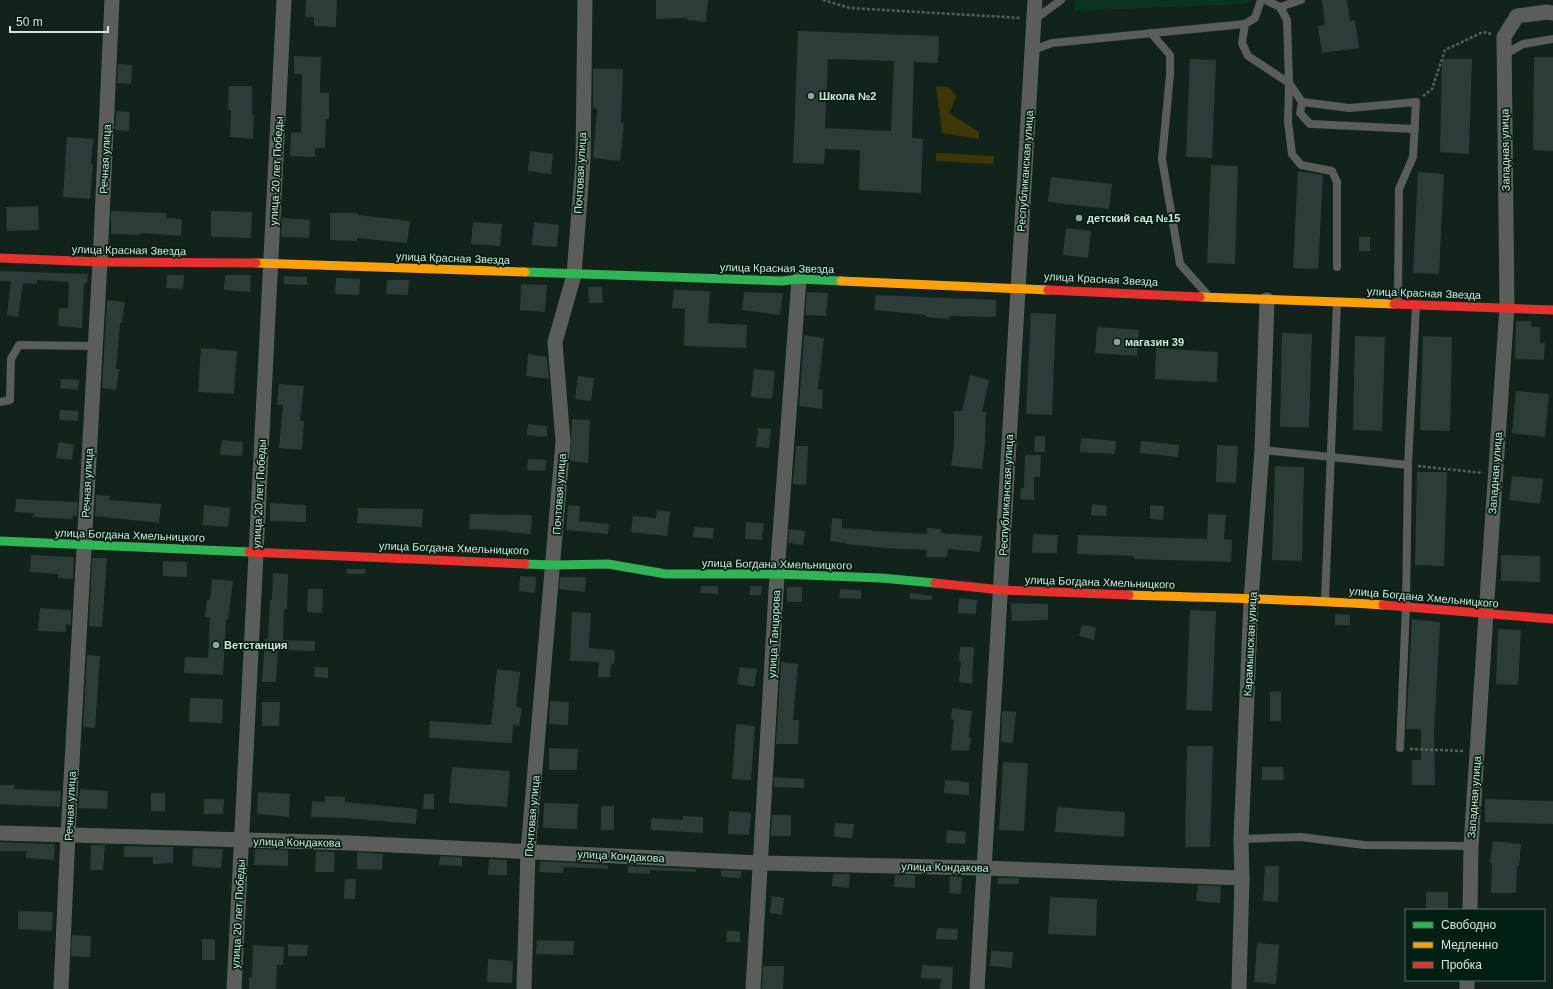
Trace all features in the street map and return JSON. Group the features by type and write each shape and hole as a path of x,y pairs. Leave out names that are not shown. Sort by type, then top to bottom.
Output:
{"street":[{"name":"Речная улица","path":"61,989 68,834 100,262 112,0"},
{"name":"улица 20 лет Победы","path":"234,989 284,0"},
{"name":"Почтовая улица","path":"524,989 528,851 554,565 563,442 555,342 574,275 583,160 584,0"},
{"name":"Республиканская улица","path":"977,989 1035,0"},
{"path":"1504,37 1517,16 1547,12 1553,13"},
{"name":"Западная улица","path":"1470,909 1471,846 1507,307 1504,37"},
{"name":"улица Красная Звезда","path":"0,258 100,262 271,263 574,275 782,281 799,279 1019,287 1267,300 1507,307 1553,310"},
{"name":"улица Танцорова","path":"753,989 777,574 799,279"},
{"name":"Карамышская улица","path":"1239,989 1242,878 1241,839 1251,600 1262,450 1267,300"},
{"name":"улица Богдана Хмельницкого","path":"0,540 84,545 554,565 608,564 666,574 777,574 881,578 1001,590 1251,600 1325,601 1406,606 1553,619"},
{"name":"улица Кондакова","path":"4,833 350,843 761,863 983,868 1242,878"}],"lane":[{"path":"1035,19 1062,0"},
{"path":"1033,50 1052,43 1245,24 1255,18 1261,0"},
{"path":"1265,0 1280,7 1287,20 1289,83 1288,122 1292,154 1301,165 1332,171 1337,182 1337,267"},
{"path":"1280,7 1301,0"},
{"path":"1245,24 1242,43 1248,56 1289,83 1302,102 1300,113 1310,124 1415,129"},
{"path":"1151,33 1170,55 1170,75 1162,159 1180,264 1209,297"},
{"path":"1504,55 1523,44 1553,39"},
{"path":"1302,102 1350,108 1416,102 1413,158 1399,189 1398,304"},
{"path":"1325,601 1337,302"},
{"path":"1400,748 1406,606 1408,465 1416,304"},
{"path":"0,402 10,400 11,359 19,345 95,346"},
{"path":"1262,450 1408,465"},
{"path":"1241,839 1301,837 1364,845 1471,846"}],"path":[{"path":"823,0 850,8 1035,19"},
{"path":"1416,102 1432,89 1445,50 1484,32 1504,37"},
{"path":"1408,465 1495,475"},
{"path":"1400,748 1477,752"}],"shaded area":[{"path":"1075,0 1253,0 1244,4 1074,11"},
{"path":"936,86 948,87 957,96 949,113 979,132 979,139 942,133"},
{"path":"936,153 994,156 993,164 936,161"}],"building":[{"path":"306,0 337,0 336,27 314,26 314,17 305,17"},
{"path":"656,0 708,0 706,22 687,20 687,18 656,19"},
{"path":"1322,0 1347,0 1350,21 1355,20 1359,48 1322,53 1318,26 1325,25"},
{"name":"Школа №2","path":"798,31 939,36 938,63 914,62 912,138 923,139 921,193 859,190 860,150 825,149 824,164 793,163","holes":["828,59 894,61 891,131 825,128"]},
{"path":"294,56 321,57 320,93 329,93 329,119 326,119 325,148 315,148 315,157 290,156 291,132 301,133 302,74 294,74"},
{"path":"1534,57 1553,57 1553,151 1533,150"},
{"path":"1190,59 1216,60 1212,158 1186,157"},
{"path":"1442,59 1472,59 1469,154 1440,152"},
{"path":"118,64 132,65 131,84 117,83"},
{"path":"593,69 623,69 621,123 624,123 620,161 593,158 597,109 593,108"},
{"path":"229,86 252,86 252,115 254,115 253,139 230,137 231,110 228,110"},
{"path":"116,111 130,112 129,131 115,130"},
{"path":"67,137 93,139 91,164 93,164 90,199 63,197"},
{"path":"530,151 553,154 551,174 528,171"},
{"path":"1211,165 1238,166 1235,264 1207,263"},
{"path":"1298,171 1323,175 1318,269 1293,268"},
{"path":"1418,172 1444,174 1439,274 1413,273"},
{"name":"детский сад №15","path":"1051,177 1112,184 1109,209 1048,202"},
{"path":"38,206 39,230 7,231 6,207"},
{"path":"111,211 167,213 166,218 182,219 181,236 141,233 141,235 111,234"},
{"path":"211,211 252,212 251,238 211,237"},
{"path":"330,213 358,213 358,215 410,221 407,243 357,238 357,241 330,240"},
{"path":"282,218 310,220 309,238 281,237"},
{"path":"473,222 502,224 500,246 471,244"},
{"path":"534,222 559,225 557,247 532,245"},
{"path":"1066,228 1091,231 1088,258 1063,255"},
{"path":"1359,237 1370,237 1370,251 1359,251"},
{"path":"0,271 88,274 87,283 84,283 82,328 58,326 59,308 68,308 69,282 37,280 37,284 23,283 18,317 7,315 11,281 0,281"},
{"path":"167,275 184,275 183,289 166,288"},
{"path":"225,275 251,275 250,292 224,290"},
{"path":"284,276 307,277 307,285 284,284"},
{"path":"336,278 360,279 359,295 335,294"},
{"path":"387,280 409,280 408,295 386,294"},
{"path":"521,284 547,285 545,312 520,310"},
{"path":"588,287 602,287 603,303 589,303"},
{"path":"674,290 710,291 708,323 747,325 746,348 684,346 685,309 672,308"},
{"path":"744,292 783,293 780,315 742,310"},
{"path":"807,292 828,293 826,316 805,315"},
{"path":"876,295 996,300 996,317 949,316 949,319 926,317 926,315 874,310"},
{"path":"107,300 125,302 122,323 120,323 116,369 119,369 116,390 102,388"},
{"path":"1031,313 1056,314 1052,415 1026,414"},
{"path":"1516,321 1531,321 1531,327 1540,327 1540,343 1545,343 1544,360 1515,359"},
{"name":"магазин 39","path":"1097,327 1139,330 1137,356 1095,353"},
{"path":"1282,333 1312,334 1309,427 1280,427"},
{"path":"804,335 824,338 818,389 823,390 822,409 799,406"},
{"path":"1355,336 1385,337 1382,431 1353,430"},
{"path":"1423,336 1452,337 1450,431 1420,430"},
{"path":"201,348 237,351 234,394 198,392"},
{"path":"1156,348 1218,352 1217,382 1155,379"},
{"path":"528,354 547,357 549,379 526,376"},
{"path":"754,369 775,371 772,399 751,397"},
{"path":"970,375 989,380 982,412 986,412 985,444 982,469 951,466 954,445 954,411 962,411"},
{"path":"578,376 594,378 591,401 575,399"},
{"path":"61,379 79,380 78,390 60,388"},
{"path":"279,384 304,386 300,421 304,421 302,450 279,448 283,405 277,405"},
{"path":"1516,391 1549,394 1545,437 1512,433"},
{"path":"60,410 78,411 78,421 59,420"},
{"path":"572,419 590,420 588,463 570,461"},
{"path":"528,424 547,426 547,437 527,435"},
{"path":"758,428 771,429 769,448 756,447"},
{"path":"1035,436 1045,436 1045,452 1034,452"},
{"path":"1081,438 1116,441 1115,454 1080,452"},
{"path":"222,440 243,442 242,456 220,455"},
{"path":"1141,441 1179,445 1178,457 1140,453"},
{"path":"59,442 74,445 72,460 56,458"},
{"path":"1217,445 1238,446 1236,483 1216,482"},
{"path":"796,446 808,446 806,485 793,484"},
{"path":"1025,455 1041,455 1040,477 1034,477 1034,500 1020,499 1021,488 1024,488"},
{"path":"528,459 546,460 545,471 527,470"},
{"path":"1275,466 1304,467 1302,561 1272,560"},
{"path":"1417,472 1447,472 1444,566 1415,565"},
{"path":"1512,476 1543,479 1540,504 1509,500"},
{"path":"96,495 110,496 109,500 161,504 159,523 95,516"},
{"path":"16,499 78,502 77,516 73,515 73,519 33,517 34,513 15,512"},
{"path":"270,503 306,505 306,522 270,521"},
{"path":"1092,504 1107,506 1106,516 1091,515"},
{"path":"204,505 230,508 228,527 203,525"},
{"path":"568,505 580,506 579,521 609,524 608,534 566,530"},
{"path":"1150,505 1164,506 1163,520 1150,519"},
{"path":"358,508 423,509 422,527 357,523"},
{"path":"657,510 670,512 667,536 631,532 633,516 656,518"},
{"path":"470,514 532,515 531,534 508,532 509,531 469,529"},
{"path":"1208,514 1226,515 1224,539 1232,540 1231,562 1134,559 1134,556 1077,554 1078,535 1207,539"},
{"path":"832,518 842,519 842,528 927,534 927,528 941,529 941,533 982,536 980,552 948,549 947,557 926,557 927,550 884,548 830,541"},
{"path":"746,522 764,523 762,540 745,539"},
{"path":"694,527 714,528 713,539 693,537"},
{"path":"789,529 805,531 803,545 788,543"},
{"path":"1033,534 1058,535 1057,553 1032,553"},
{"path":"31,555 74,557 73,579 58,578 58,574 30,572"},
{"path":"1501,555 1540,556 1540,582 1501,581"},
{"path":"92,558 107,558 102,627 89,626"},
{"path":"163,561 187,562 187,577 163,576"},
{"path":"347,569 365,569 365,574 347,574"},
{"path":"273,573 288,574 287,609 284,609 283,640 315,641 315,651 278,650 276,682 262,682 265,639 268,639 270,600 272,600"},
{"path":"520,576 536,577 535,593 519,591"},
{"path":"560,577 586,577 585,592 559,589"},
{"path":"212,579 233,581 228,620 226,619 223,675 184,673 185,657 208,658 210,618 205,617 207,600 210,600"},
{"path":"701,586 718,586 718,594 700,593"},
{"path":"750,586 762,586 761,595 750,595"},
{"path":"787,587 802,587 802,602 787,602"},
{"path":"308,589 323,589 322,613 307,612"},
{"path":"840,589 861,590 861,599 839,598"},
{"path":"910,593 932,596 932,600 910,599"},
{"path":"959,598 977,600 976,614 958,613"},
{"path":"1011,603 1048,604 1048,620 1012,621"},
{"path":"40,608 71,610 71,625 66,624 66,632 38,631"},
{"path":"1190,610 1216,611 1212,711 1186,710"},
{"path":"572,612 591,613 589,648 615,650 614,664 611,664 610,677 598,677 599,662 570,661"},
{"path":"1335,614 1350,615 1350,625 1335,625"},
{"path":"1412,619 1440,622 1434,733 1435,785 1412,785 1412,760 1421,760 1421,729 1406,729"},
{"path":"1082,625 1096,627 1094,640 1079,636"},
{"path":"1498,629 1521,630 1518,685 1496,684"},
{"path":"960,647 974,647 972,684 959,682 961,661 959,661"},
{"path":"87,655 100,656 95,728 83,727"},
{"path":"781,662 798,664 793,720 799,720 798,744 776,744"},
{"path":"315,667 328,668 328,678 314,677"},
{"path":"740,667 757,669 754,687 737,684"},
{"path":"497,669 520,672 516,707 522,708 519,726 513,725 512,743 429,738 430,721 491,725"},
{"path":"1281,691 1281,721 1270,721 1270,692"},
{"path":"190,698 223,699 222,723 189,722"},
{"path":"550,701 569,702 568,725 549,724"},
{"path":"262,702 280,702 279,726 262,726"},
{"path":"952,708 972,711 969,751 951,750 954,720 951,719"},
{"path":"1002,711 1016,712 1013,743 1001,742"},
{"path":"736,724 755,726 751,780 732,779"},
{"path":"1187,746 1213,746 1210,847 1185,847"},
{"path":"549,748 578,749 577,770 549,770"},
{"path":"1003,762 1028,763 1024,831 999,830"},
{"path":"452,767 510,771 507,807 449,803"},
{"path":"1262,767 1283,767 1284,780 1262,780"},
{"path":"774,777 804,779 804,788 774,787"},
{"path":"945,780 969,782 969,795 944,793"},
{"path":"0,785 15,785 14,789 61,791 60,807 0,804"},
{"path":"80,789 108,791 107,809 78,808"},
{"path":"258,792 290,794 289,817 257,814"},
{"path":"151,793 165,793 165,811 151,811"},
{"path":"424,794 434,794 434,809 423,809"},
{"path":"325,796 345,797 345,802 417,809 416,824 311,817 312,801 325,802"},
{"path":"204,799 224,799 223,814 204,814"},
{"path":"1485,799 1553,801 1553,824 1485,822"},
{"path":"544,803 578,804 577,829 543,828"},
{"path":"601,806 614,806 614,830 601,830"},
{"path":"1057,807 1125,812 1124,837 1055,832"},
{"path":"729,811 751,813 749,835 728,834"},
{"path":"772,815 791,815 791,836 771,836"},
{"path":"683,816 703,817 703,833 651,830 651,818 683,820"},
{"path":"835,823 854,824 852,838 834,837"},
{"path":"947,830 966,832 965,844 946,843"},
{"path":"1493,841 1521,844 1519,866 1517,866 1516,893 1491,893 1492,863 1490,863"},
{"path":"0,842 55,844 54,860 26,858 26,851 0,851"},
{"path":"91,845 105,845 103,870 90,870"},
{"path":"124,846 173,847 173,863 153,864 153,857 124,857"},
{"path":"193,848 223,849 221,868 192,866"},
{"path":"255,849 288,850 288,866 254,865"},
{"path":"316,851 335,852 334,872 315,872"},
{"path":"357,852 383,854 382,870 357,869"},
{"path":"440,856 462,857 462,866 439,865"},
{"path":"489,859 507,860 507,875 488,875"},
{"path":"540,861 608,865 608,869 564,867 563,873 539,872"},
{"path":"628,866 696,869 696,872 650,870 650,874 628,873"},
{"path":"1265,866 1279,866 1278,902 1263,901"},
{"path":"721,870 741,871 741,878 721,877"},
{"path":"833,874 850,874 849,888 832,886"},
{"path":"895,875 915,875 915,888 894,887"},
{"path":"950,876 962,877 961,894 949,893"},
{"path":"998,878 1019,878 1019,884 998,884"},
{"path":"345,879 356,879 355,899 344,899"},
{"path":"1198,885 1221,886 1220,903 1196,901"},
{"path":"1426,892 1448,892 1448,909 1426,909"},
{"path":"772,896 784,898 782,915 770,913"},
{"path":"1050,897 1097,899 1096,936 1048,934"},
{"path":"18,911 53,912 52,931 18,929"},
{"path":"937,928 958,929 957,940 936,939"},
{"path":"727,931 740,931 740,942 726,942"},
{"path":"72,935 91,936 90,957 71,956"},
{"path":"202,939 215,939 215,960 202,960"},
{"path":"537,940 574,941 573,955 536,954"},
{"path":"1257,943 1279,945 1276,984 1254,982"},
{"path":"288,944 308,945 307,956 288,956"},
{"path":"253,945 284,947 283,965 277,965 276,989 249,989 249,977 252,977"},
{"path":"991,951 1013,952 1012,968 990,966"},
{"path":"488,959 513,961 512,983 487,982"},
{"path":"922,965 953,967 952,989 940,989 941,979 921,978"},
{"path":"763,966 784,966 783,989 762,989"}],"traffic: fast":[{"path":"525,272 782,281 799,279 841,281"},
{"path":"0,541 249,552"},
{"path":"525,564 608,564 666,574 777,574 881,578 935,583"}],"traffic: slow":[{"path":"256,263 525,272"},
{"path":"841,281 1048,290"},
{"path":"1200,297 1394,304"},
{"path":"1129,595 1288,600 1383,605"}],"traffic: jam":[{"path":"0,258 100,262 256,263"},
{"path":"1048,290 1200,297"},
{"path":"1394,304 1553,310"},
{"path":"249,552 525,564"},
{"path":"935,583 1001,590 1129,595"},
{"path":"1383,605 1553,619"}],"place":[{"name":"Школа №2","path":"811,96"},
{"name":"детский сад №15","path":"1079,218"},
{"name":"магазин 39","path":"1117,342"},
{"name":"Ветстанция","path":"216,645"}]}
